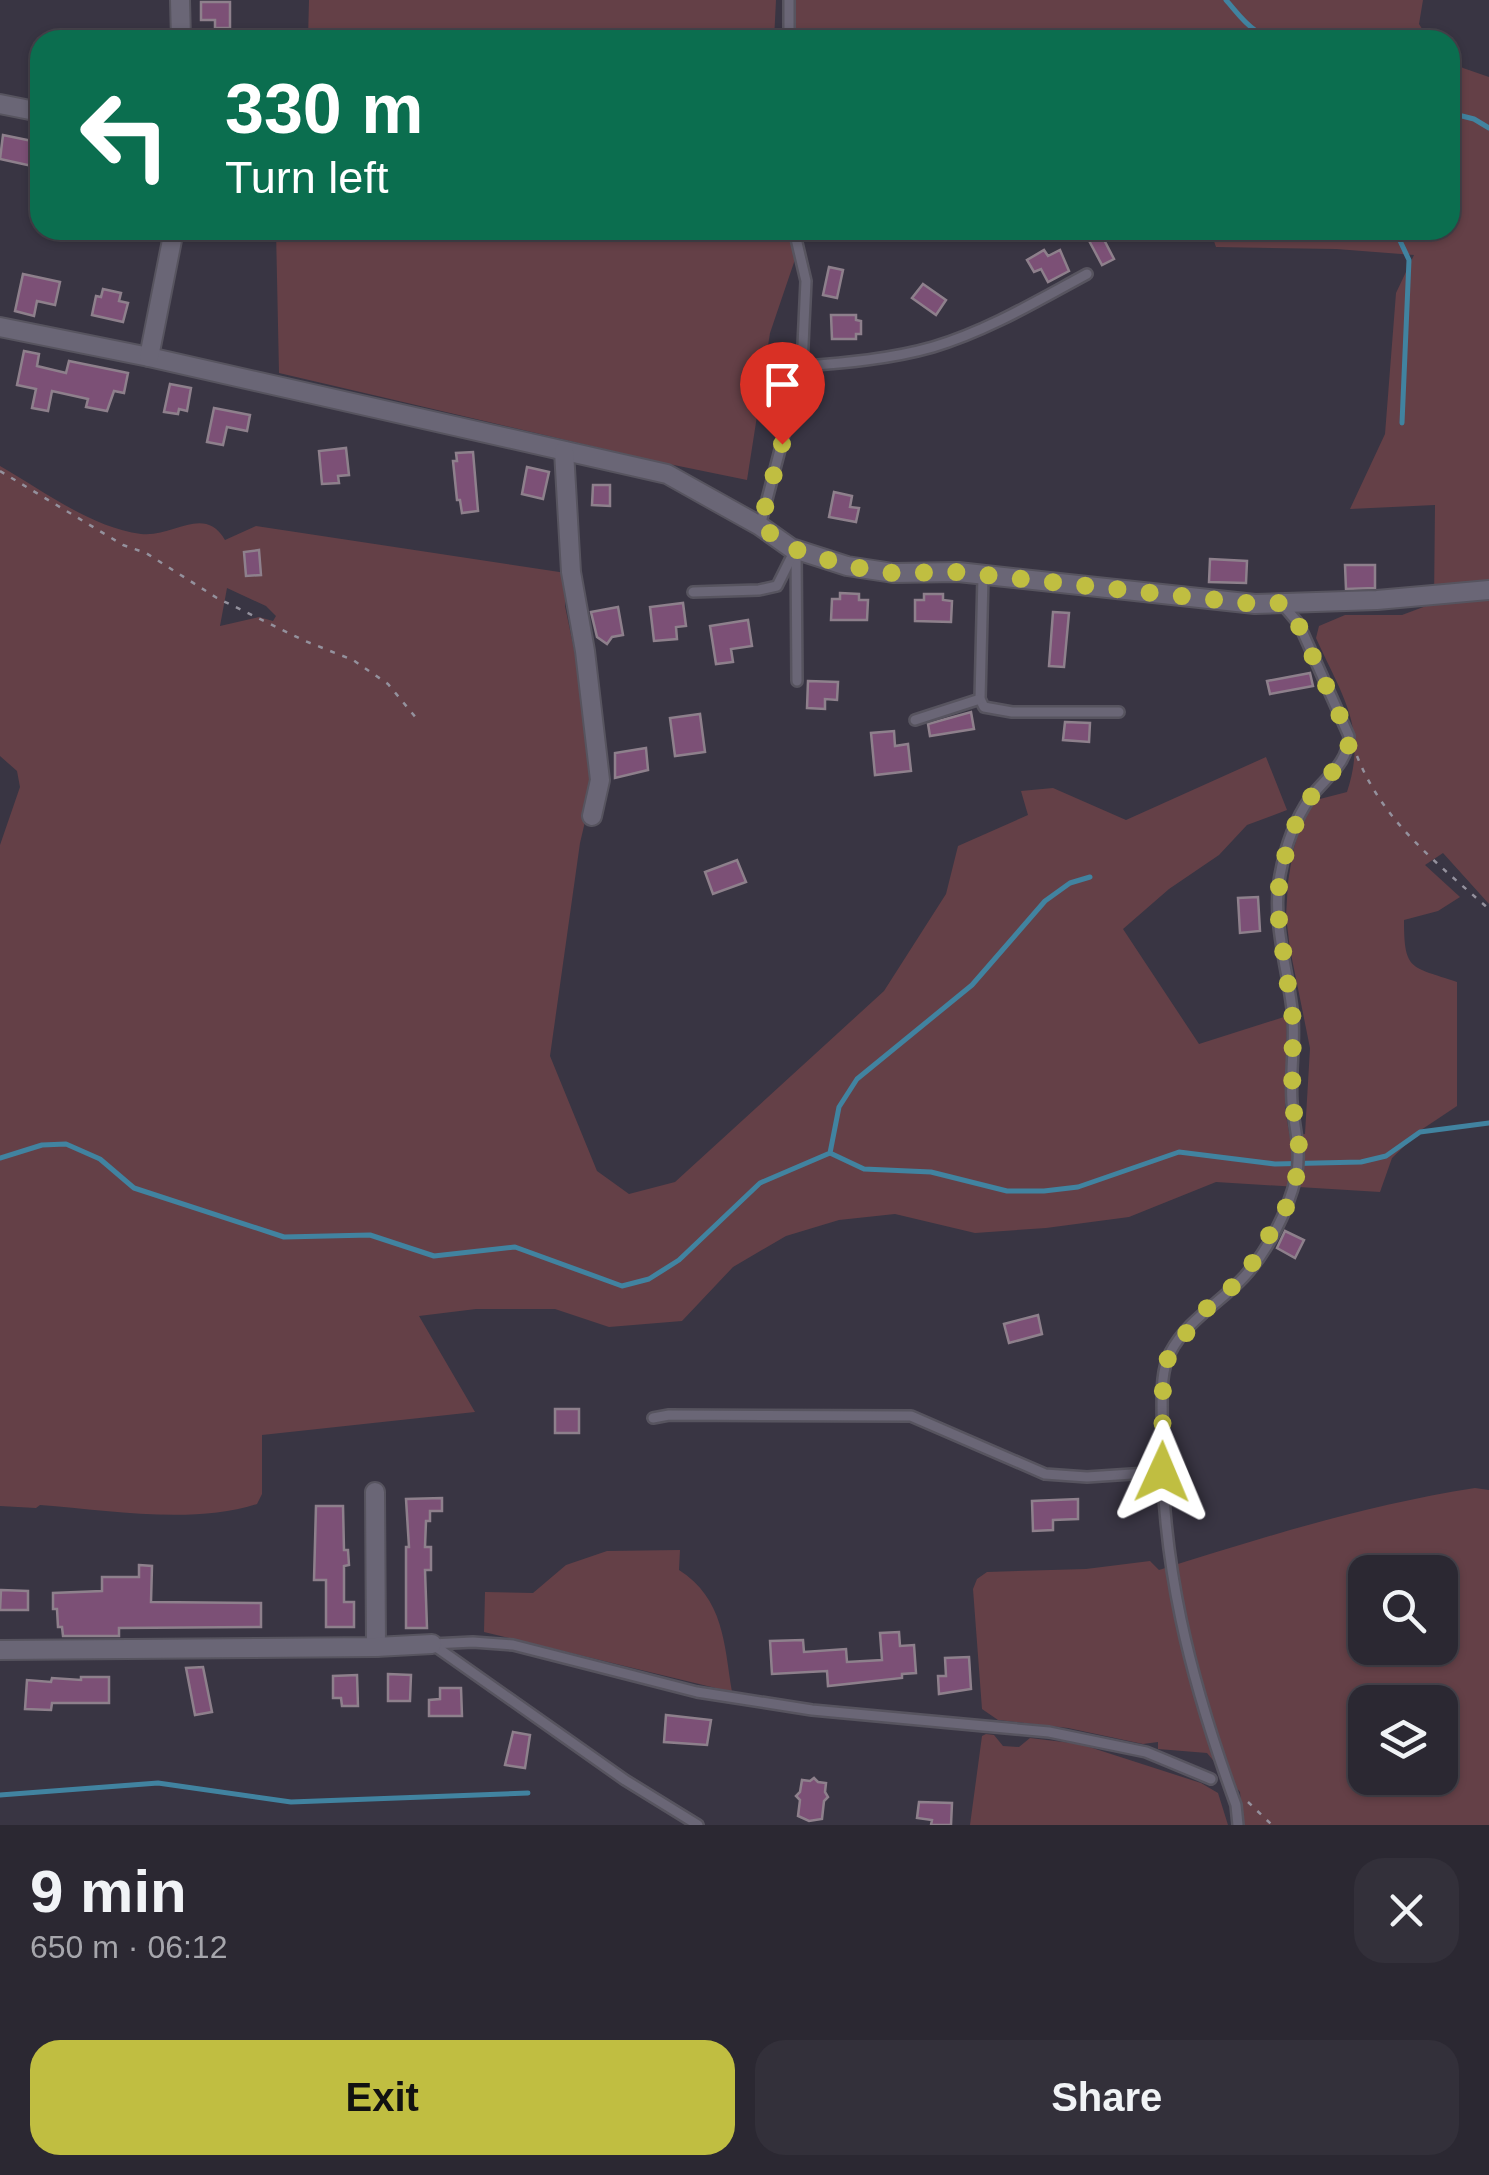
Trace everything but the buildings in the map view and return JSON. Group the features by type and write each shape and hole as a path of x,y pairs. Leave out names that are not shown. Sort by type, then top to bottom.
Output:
{"street":[{"path":"180,0 181,30"},
{"path":"0,104 30,110"},
{"path":"149,357 172,240"},
{"path":"0,327 666,474 796,550 847,566 893,573 983,575 1255,604 1377,600 1489,590"},
{"path":"564,451 571,572 600,780 592,816"},
{"path":"375,1492 376,1647"},
{"path":"0,1650 432,1644"}],"lane":[{"path":"789,30 790,0"},
{"path":"760,526 802,366 806,280 796,240"},
{"path":"802,366 909,353 934,346 1009,316 1087,274"},
{"path":"693,592 777,586 796,550"},
{"path":"796,550 797,681"},
{"path":"983,575 980,699 984,706 1012,712 1119,712"},
{"path":"1238,1825 1236,1805 1181,1630 1165,1524 1163,1378 1169,1354 1197,1319 1244,1277 1288,1204 1297,1174 1299,1141 1292,1101 1293,1020 1279,922 1279,879 1292,831 1310,798 1348,754 1349,736 1298,624 1281,603"},
{"path":"915,720 980,699"},
{"path":"653,1418 683,1414 911,1416 1046,1474 1086,1477 1162,1472"},
{"path":"432,1644 513,1645 697,1692 812,1710 1049,1732 1146,1752 1212,1779"},
{"path":"432,1644 625,1780 698,1825"}],"path":[{"path":"0,471 216,598 305,642 352,660 388,684 417,719"},
{"path":"1349,736 1363,773 1404,833 1489,909"}],"shaded area":[{"path":"309,0 776,0 774,30 308,30"},
{"path":"792,0 1423,0 1419,24 1423,30 794,30"},
{"path":"1460,66 1489,77 1489,904 1443,853 1425,865 1460,897 1438,911 1404,920 1406,949 1413,964 1457,982 1457,1106 1421,1130 1392,1158 1380,1192 1216,1182 1129,1217 975,1233 895,1214 839,1220 786,1236 733,1267 682,1321 609,1327 555,1309 476,1309 419,1316 475,1412 262,1435 262,1494 257,1504 178,1515 40,1505 0,1506 0,845 20,787 17,771 0,756 0,466 86,516 141,534 198,523 208,524 225,540 256,526 566,573 565,606 587,712 595,779 580,843 550,1056 597,1171 629,1194 675,1182 884,991 946,894 958,846 1028,815 1021,791 1053,788 1126,820 1266,757 1287,810 1247,825 1219,855 1169,889 1123,929 1199,1044 1287,1016 1285,1110 1290,1137 1305,1134 1310,1048 1286,916 1293,851 1303,817 1316,800 1347,792 1355,749 1343,695 1316,638 1319,626 1345,615 1402,615 1434,603 1435,505 1350,509 1385,434 1396,293 1414,255 1216,247 1214,240 1460,240","holes":["227,588 266,606 276,616 273,621 259,617 220,626"]},
{"path":"276,240 802,240 770,333 747,480 279,373"},
{"path":"1475,1488 1489,1490 1489,1825 1243,1825 1240,1792 1207,1753 1158,1749 1158,1742 1143,1744 1068,1728 998,1720 982,1709 973,1589 977,1579 987,1572 1086,1569 1150,1561 1159,1570 1394,1503"},
{"path":"680,1550 679,1570 705,1594 719,1624 732,1692 484,1632 485,1592 533,1593 566,1565 607,1551"},
{"path":"994,1735 1003,1746 1019,1747 1030,1738 1080,1744 1201,1783 1218,1793 1228,1825 970,1825 982,1736"}],"waterway":[{"path":"1226,0 1255,30"},
{"path":"1460,116 1489,128"},
{"path":"1400,240 1409,260 1402,423"},
{"path":"0,1158 42,1145 66,1144 100,1159 134,1188 284,1237 370,1235 434,1256 515,1247 622,1286 649,1279 679,1260 760,1183 830,1153 839,1107 857,1079 972,985 1045,901 1070,883 1090,877"},
{"path":"830,1153 864,1169 931,1172 1007,1191 1044,1191 1078,1187 1179,1152 1275,1164 1361,1162 1386,1156 1420,1132 1489,1123"},
{"path":"0,1795 158,1783 291,1802 528,1793"}],"route":[{"path":"782,444 760,526 791,548 847,566 893,573 958,572 1255,604 1281,603 1298,624 1319,665 1349,736 1348,754 1310,798 1292,831 1279,879 1279,922 1293,1020 1292,1101 1299,1141 1297,1174 1288,1204 1270,1239 1244,1277 1208,1307 1169,1354 1163,1378 1162,1472"}]}
